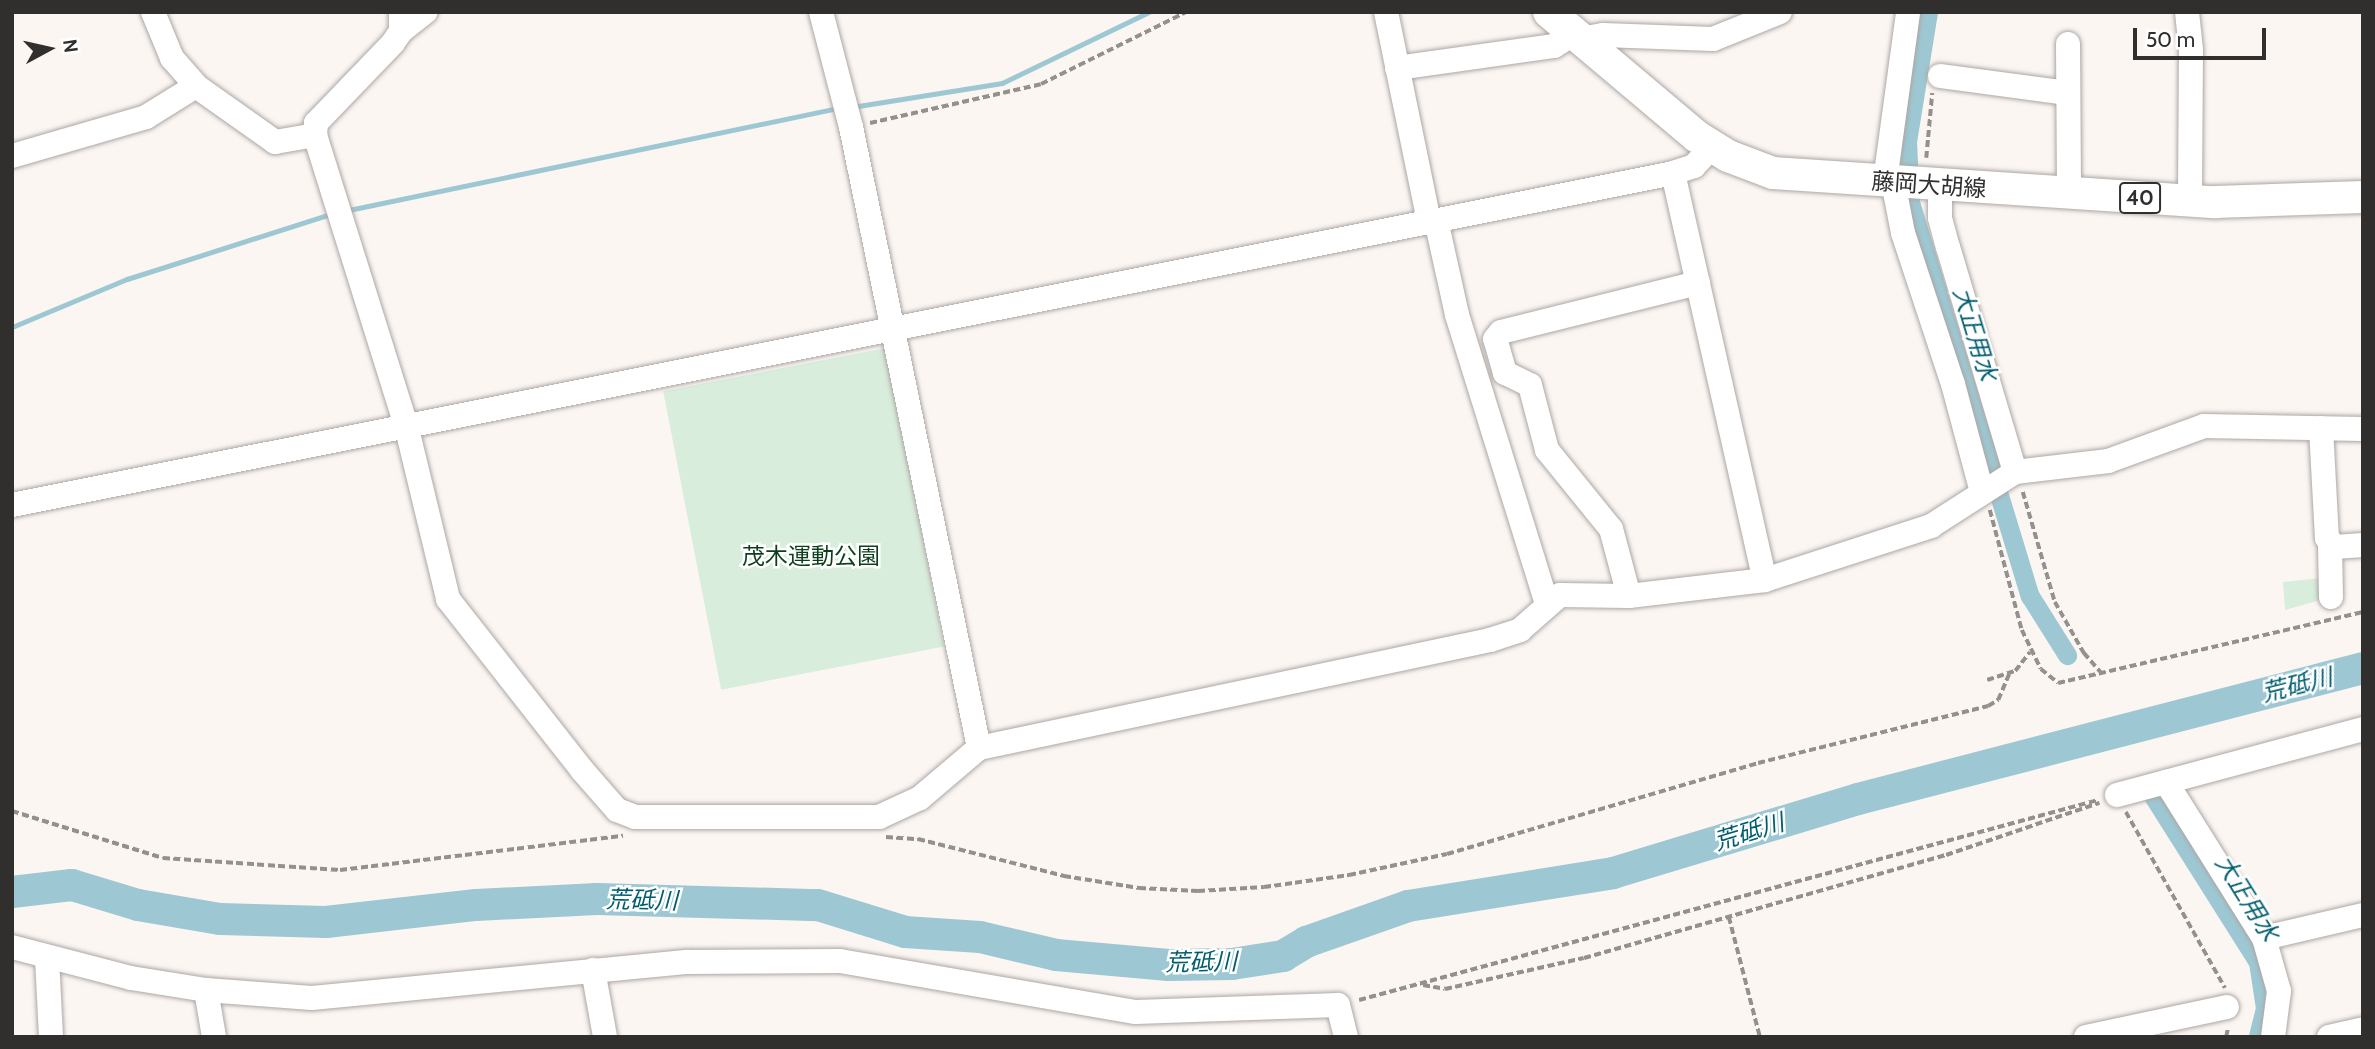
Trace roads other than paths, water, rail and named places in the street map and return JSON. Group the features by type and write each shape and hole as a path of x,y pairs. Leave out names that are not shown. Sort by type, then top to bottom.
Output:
{"main road":[{"name":"藤岡大胡線","path":"1549,12 1712,147 1773,173 2069,195 2190,201 2363,197"}],"street":[{"path":"153,12 173,58 196,86 275,142 315,135"},
{"path":"425,12 401,22 316,123 315,135 407,429 448,598 617,810 635,817 879,817 920,798 979,748 1490,640 1520,630 1560,595 1629,596 1765,580 1931,526 1999,481 2108,461 2204,426 2363,429"},
{"path":"821,12 851,127 891,332 979,748"},
{"path":"1386,12 1432,220 1457,315 1547,604"},
{"path":"1397,68 1554,46 1576,37 1602,35 1713,39 1780,12"},
{"path":"1908,12 1910,183 1903,233 1953,384 1999,481"},
{"path":"2187,12 2191,50 2190,201"},
{"path":"2068,44 2069,195"},
{"path":"1940,76 2067,93"},
{"path":"12,156 146,117 196,86"},
{"path":"12,505 407,429 1673,173 1694,166 1712,147"},
{"path":"1673,173 1765,580"},
{"path":"1910,183 1942,228 1999,481"},
{"path":"1629,596 1611,529 1547,450 1530,385 1505,373 1495,339 1501,332 1698,283"},
{"path":"2321,428 2331,597"},
{"path":"2330,545 2363,545"},
{"path":"2117,795 2363,729"},
{"path":"2166,782 2264,938 2279,991 2273,1037"},
{"path":"2264,938 2363,915"},
{"path":"12,947 47,958 206,990 312,998 593,970 795,959 918,972 1136,1012 1338,1005 1346,1037"},
{"path":"47,958 51,1037"},
{"path":"593,970 605,1037"},
{"path":"206,990 214,1037"},
{"path":"2086,1037 2227,1007"},
{"path":"2329,1037 2363,1029"}],"waterway":[{"path":"852,107 1002,83 1149,12"},
{"name":"大正用水","path":"1928,12 1907,141 1910,202 2030,596 2067,655"},
{"path":"344,211 838,108"},
{"path":"12,327 127,279 331,214"},
{"name":"荒砥川","path":"12,892 72,885 138,905 220,919 326,922 476,905 597,899 818,905 905,932 980,937 1056,955 1169,965 1232,964 1283,956 1306,942 1408,906 1613,873 1858,799 2363,668"},
{"name":"大正用水","path":"2153,796 2258,962 2265,1008 2258,1037"}],"park label":[{"name":"茂木運動公園","path":"811,556"}]}
